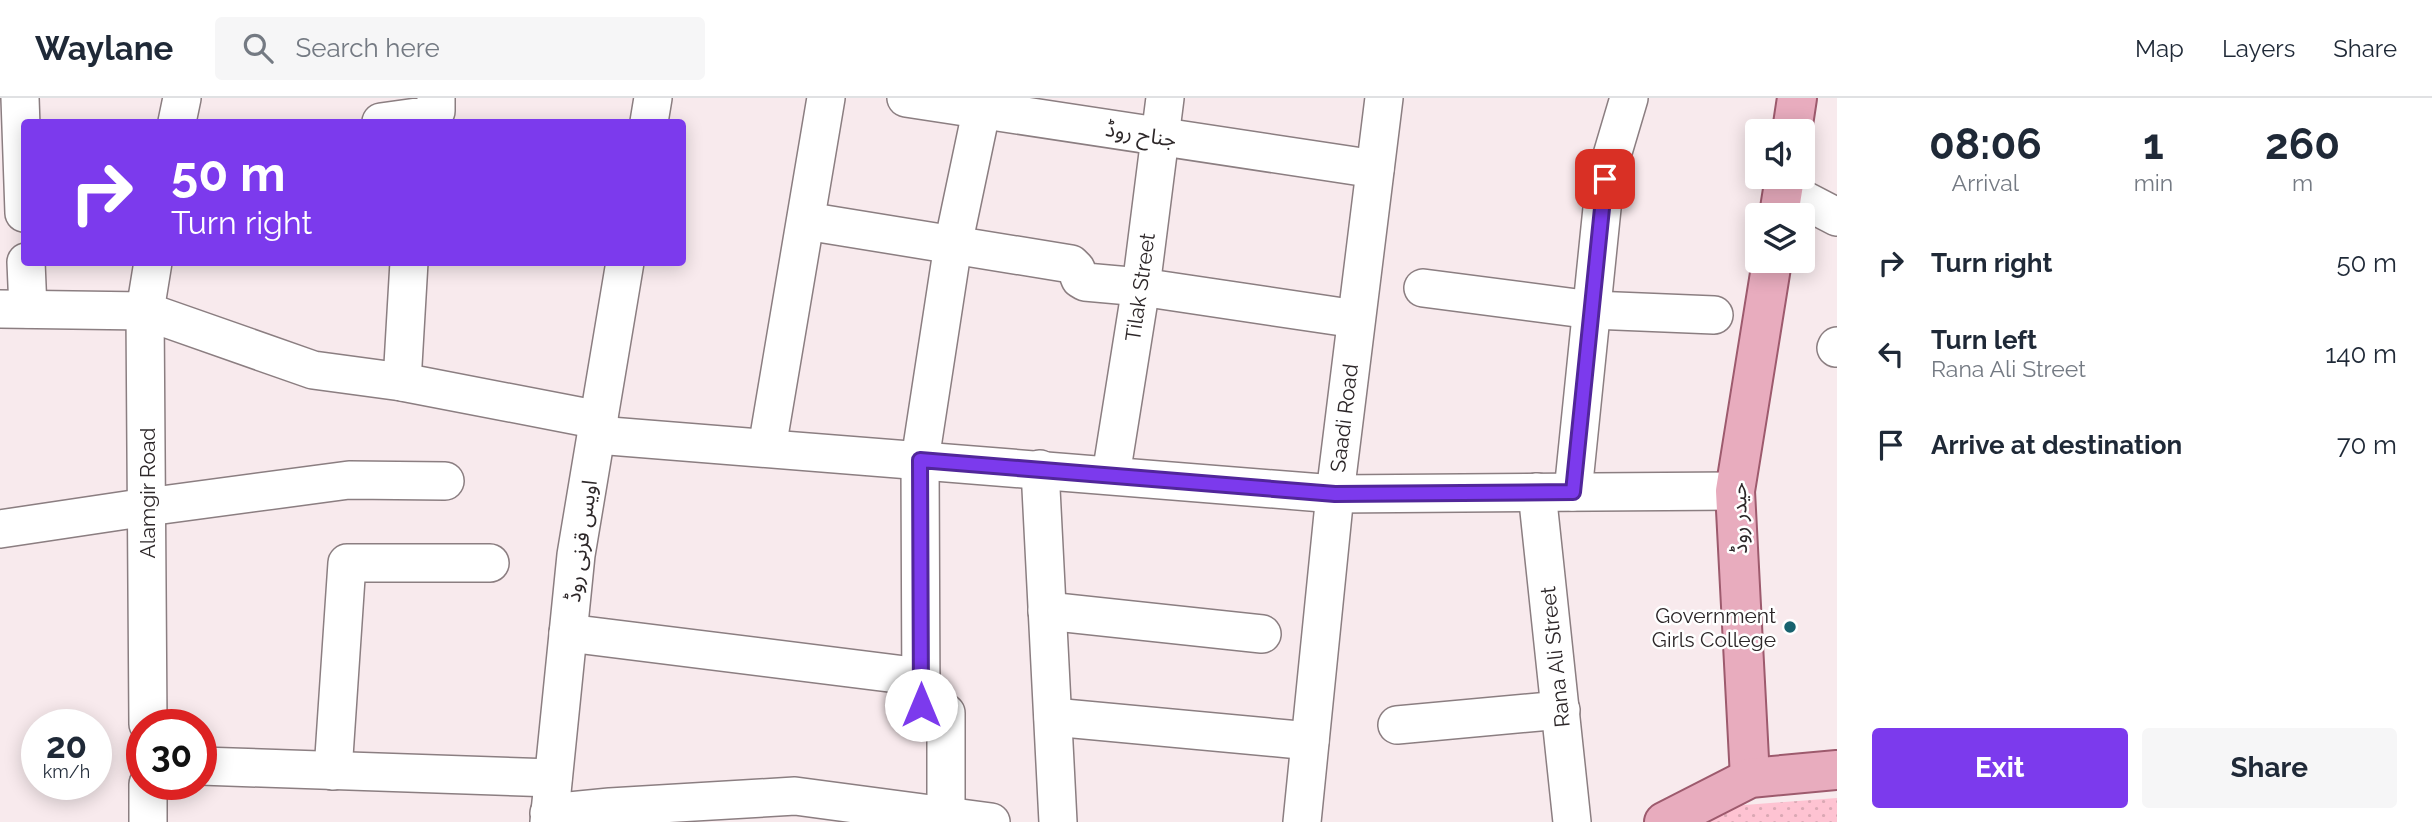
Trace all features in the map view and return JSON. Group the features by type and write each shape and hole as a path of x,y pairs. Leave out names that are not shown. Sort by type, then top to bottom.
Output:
{"main road":[{"path":"1794,119 1797,98"},
{"name":"حیدر روڈ","path":"1750,778 1735,491 1770,273"},
{"path":"1664,822 1750,778 1837,770"}],"street":[{"path":"20,98 21,127"},
{"path":"178,119 182,98"},
{"path":"650,119 653,98"},
{"path":"767,448 826,98"},
{"name":"جناح روڈ","path":"906,98 983,104 1159,137 1375,169"},
{"name":"Tilak Street","path":"1111,475 1141,288 1165,98"},
{"name":"Saadi Road","path":"1302,822 1335,494 1384,98"},
{"name":"Rana Ali Street","path":"1572,822 1560,710 1555,492 1592,310 1605,179 1629,98"},
{"path":"946,816 946,713 921,705 920,460 953,245 983,104"},
{"path":"395,119 424,113"},
{"path":"1782,194 1837,217"},
{"path":"806,221 1071,264 1080,279 1085,282 1356,319"},
{"path":"25,266 14,309 145,311 313,370 402,382 598,428 767,448 1335,494 1735,491"},
{"name":"Alamgir Road","path":"148,709 145,311 152,266"},
{"path":"402,382 409,266"},
{"name":"اویس قرنی روڈ","path":"550,804 576,555 624,266"},
{"path":"1423,288 1592,310 1714,315"},
{"path":"1040,469 1058,822"},
{"path":"0,529 147,506 349,480 445,481"},
{"path":"333,771 347,563 490,563"},
{"path":"1047,611 1262,634"},
{"path":"568,633 921,677"},
{"path":"1397,725 1560,710"},
{"path":"1053,717 1310,741"},
{"path":"217,767 333,771 550,804 610,807 795,796 991,822"},
{"path":"148,800 148,822"}],"shaded area":[{"path":"1837,798 1837,822 1709,822 1731,806"}],"place":[{"name":"Government Girls College","path":"1790,627"}],"route":[{"path":"921,705 920,460 1335,494 1573,492 1605,179"}]}
